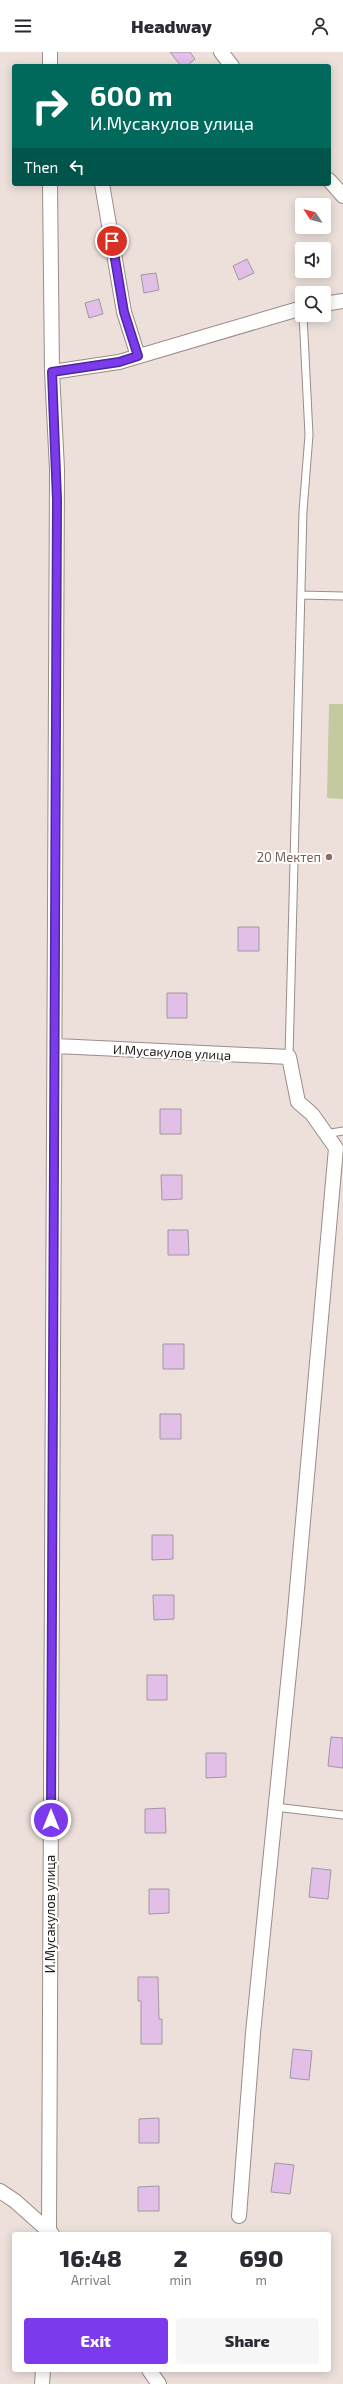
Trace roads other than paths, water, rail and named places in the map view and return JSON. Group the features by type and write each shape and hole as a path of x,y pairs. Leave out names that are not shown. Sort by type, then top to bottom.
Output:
{"street":[{"path":"50,52 50,64"},
{"path":"220,52 230,64"},
{"path":"331,182 343,196"},
{"name":"И.Мусакулов улица","path":"50,186 52,372 57,469 56,1046 50,2232"},
{"path":"102,186 124,312 138,356"},
{"path":"331,303 343,301"},
{"path":"52,372 119,362 295,310"},
{"name":"И.Мусакулов улица","path":"56,1046 289,1057"},
{"path":"238,2216 253,2033 331,1225 336,1148 312,1114 298,1102 289,1057"},
{"path":"0,2191 50,2232"},
{"path":"42,2384 43,2372"},
{"path":"150,2372 159,2384"}],"lane":[{"path":"289,1057 301,596 304,511 309,435 303,322"},
{"path":"301,596 343,596"},
{"path":"326,1134 343,1131"},
{"path":"275,1807 343,1815"}],"place":[{"name":"20 Мектеп","path":"329,857"}]}
